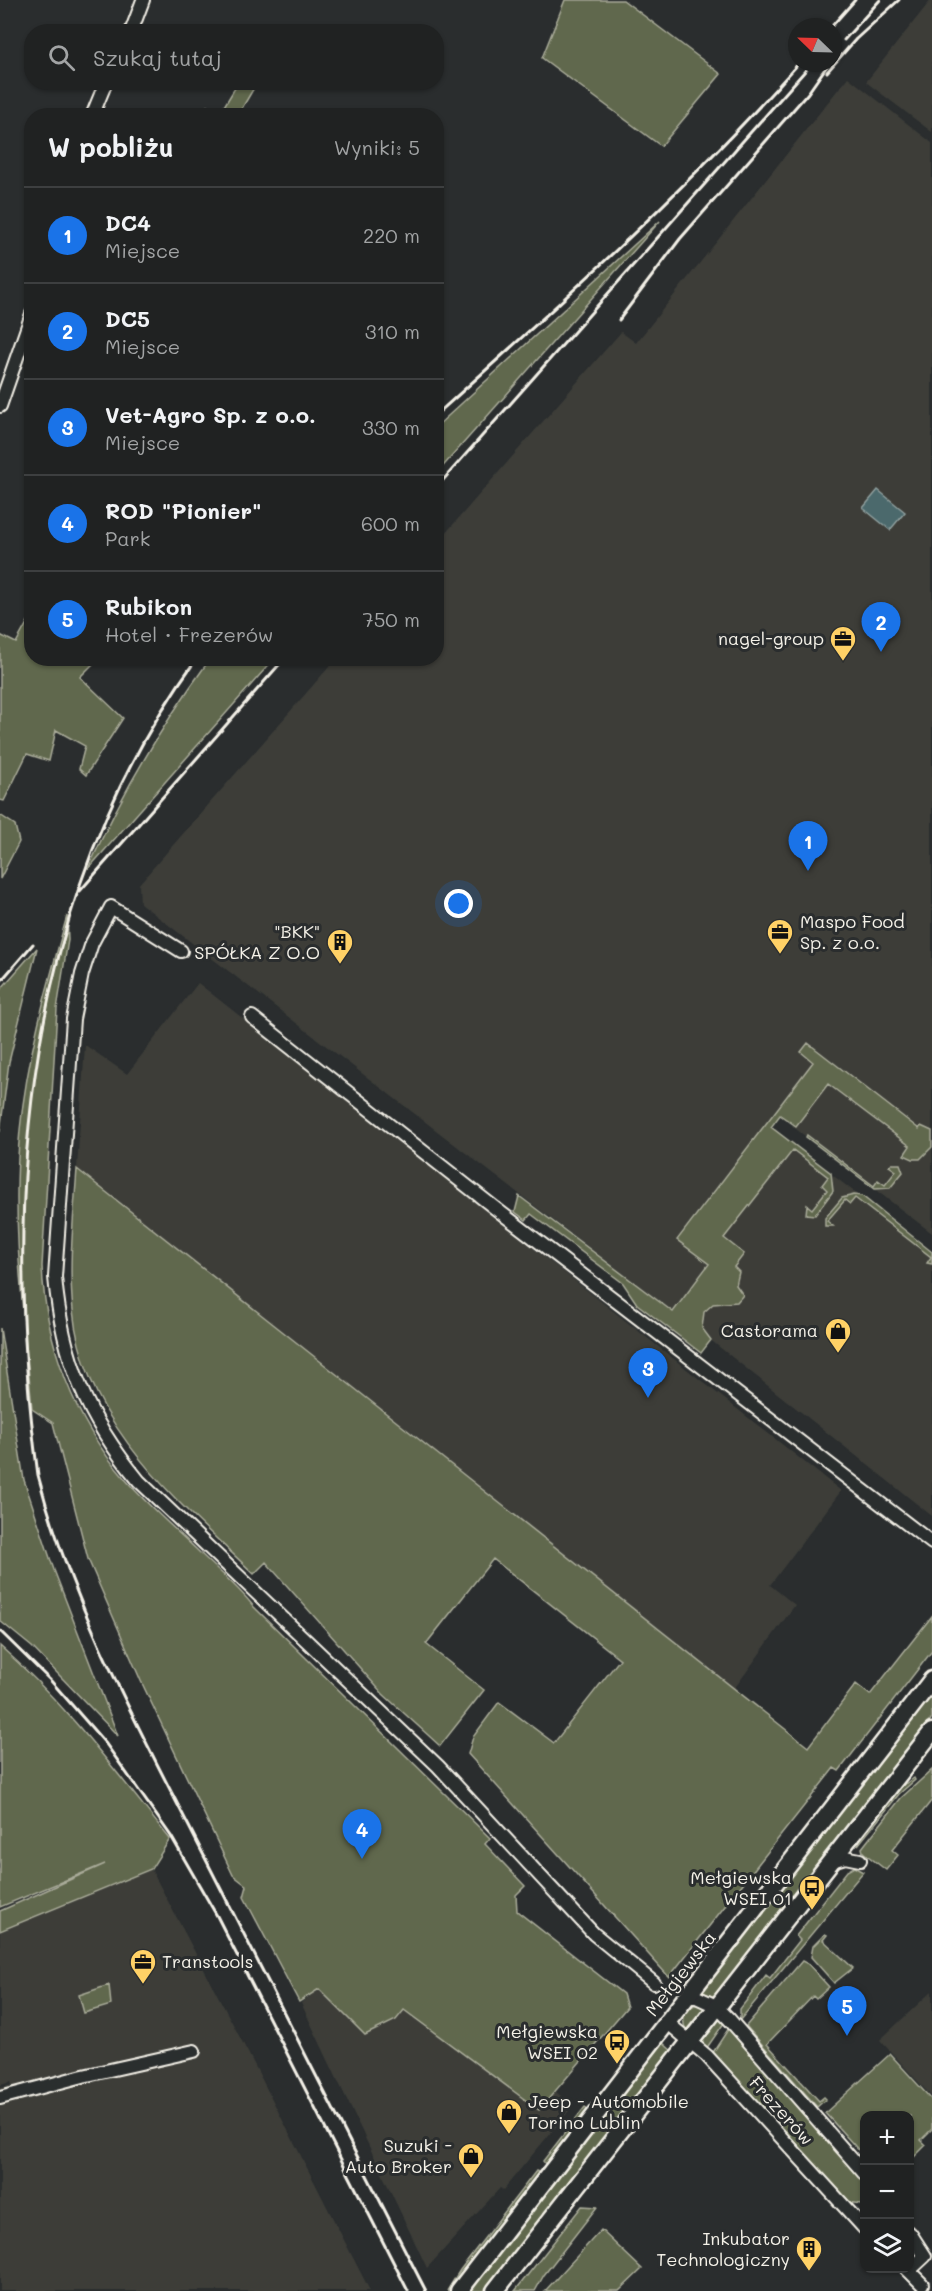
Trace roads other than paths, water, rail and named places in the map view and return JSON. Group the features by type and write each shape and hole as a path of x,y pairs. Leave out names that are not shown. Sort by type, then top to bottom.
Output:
{"main road":[{"name":"Mełgiewska","path":"459,2291 932,1680"},
{"path":"495,2291 932,1732"}],"street":[{"path":"134,24 143,0"},
{"path":"95,108 103,90"},
{"path":"0,406 24,337"},
{"path":"181,951 111,907 92,943 82,974 73,1019 55,1277 58,1315 78,1385 105,1438 139,1481 438,1766 594,1934 654,1983"},
{"path":"252,1017 500,1212 932,1543"},
{"name":"Frezerów","path":"690,1994 717,2006 860,2168"},
{"name":"Frezerów","path":"668,2023 715,2064 859,2213"},
{"path":"0,2098 83,2076 194,2051"},
{"path":"914,2240 925,2256 914,2265"},
{"path":"911,2273 922,2284"}],"water":[{"path":"878,490 905,512 890,530 863,508"}],"railway":[{"path":"839,18 855,0"},
{"path":"844,40 880,0"},
{"path":"842,55 899,0"},
{"path":"444,408 577,287 668,200 791,72"},
{"path":"444,479 804,72"},
{"path":"619,320 680,239 808,93 823,72"},
{"path":"192,666 140,749 95,845 62,945 39,1049 27,1155 23,1261 27,1369 38,1475 69,1572 109,1666 426,2291"},
{"path":"80,891 278,666"},
{"path":"0,982 33,944"},
{"path":"0,1631 51,1681 106,1744 171,1836 217,1916 408,2291"}],"place":[{"name":"DC5","path":"881,652"},
{"name":"nagel-group","path":"843,662"},
{"name":"DC4","path":"808,871"},
{"name":"Maspo Food Sp. z o.o.","path":"780,955"},
{"name":"\"BKK\" SPÓŁKA Z O.O","path":"340,965"},
{"name":"Castorama","path":"838,1354"},
{"name":"Vet-Agro Sp. z o.o.","path":"648,1398"},
{"name":"ROD \"Pionier\"","path":"362,1859"},
{"name":"Mełgiewska WSEI 01","path":"812,1911"},
{"name":"Transtools","path":"143,1985"},
{"name":"Rubikon","path":"847,2036"},
{"name":"Mełgiewska WSEI 02","path":"617,2065"},
{"name":"Jeep - Automobile Torino Lublin","path":"509,2135"},
{"name":"Suzuki - Auto Broker","path":"471,2179"},
{"name":"Inkubator Technologiczny","path":"809,2272"}]}
